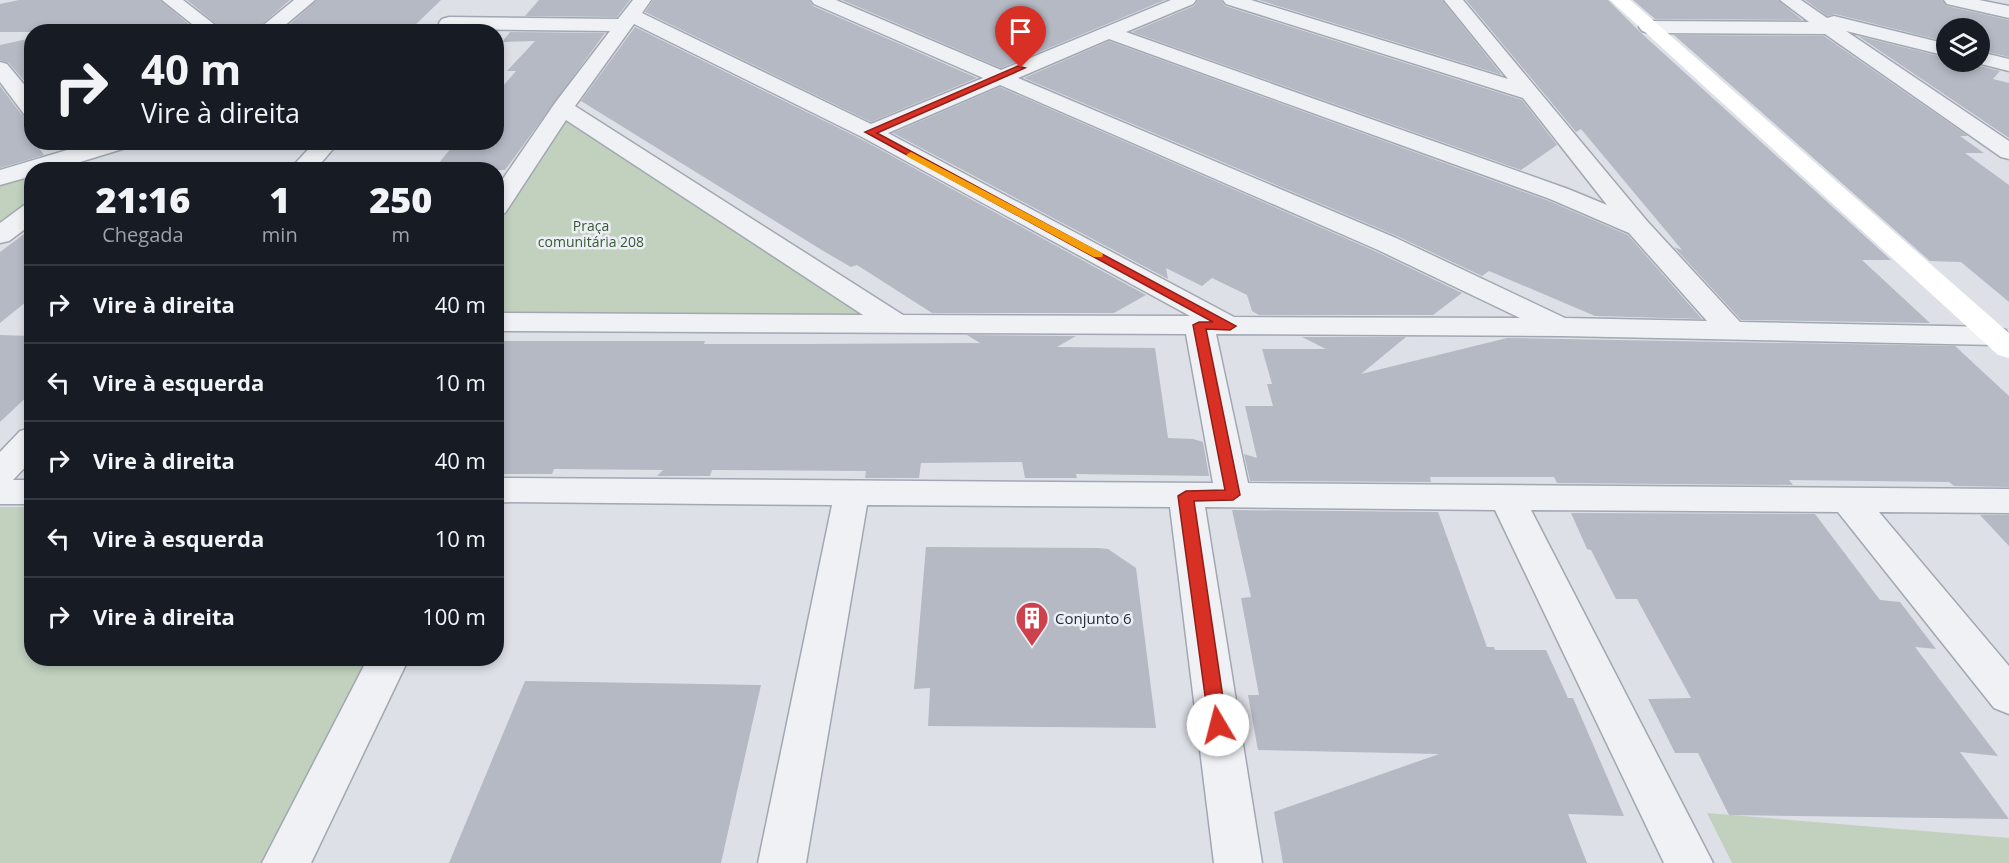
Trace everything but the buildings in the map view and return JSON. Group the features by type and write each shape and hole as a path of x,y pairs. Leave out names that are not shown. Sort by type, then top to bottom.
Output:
{"street":[{"path":"171,0 204,24"},
{"path":"274,24 306,0"},
{"path":"820,0 1387,244 1561,327"},
{"path":"870,132 1187,0"},
{"path":"1232,0 1531,93"},
{"path":"1453,0 1638,227 1732,331"},
{"path":"1619,0 2002,342"},
{"path":"1789,0 2009,152"},
{"path":"1953,0 2009,12"},
{"path":"448,24 465,8"},
{"path":"504,196 563,108 632,13"},
{"path":"485,24 632,13 870,132 1230,326"},
{"path":"1649,27 1822,23 1936,48"},
{"path":"1110,33 1559,194 1638,227"},
{"path":"1990,60 2009,65"},
{"path":"0,68 24,99"},
{"path":"563,108 898,326"},
{"path":"1965,121 2009,130"},
{"path":"55,162 95,150"},
{"path":"309,162 320,150"},
{"path":"0,178 24,171"},
{"path":"0,235 24,217"},
{"path":"504,322 898,326 1561,327 1732,331 2002,342"},
{"path":"1199,325 1233,495"},
{"path":"0,472 24,448"},
{"path":"504,490 2009,501"},
{"path":"0,492 24,492"},
{"path":"782,863 852,493"},
{"path":"1186,496 1238,863"},
{"path":"1506,496 1689,863"},
{"path":"1848,500 2009,696"},
{"path":"286,863 385,666"}],"green space":[{"name":"Praça comunitária 208","path":"565,104 926,330 504,326 504,194"},
{"path":"24,173 24,211 0,229 0,180"},
{"path":"0,507 24,507 24,666 372,666 273,863 0,863"},
{"path":"1707,813 2009,838 2009,863 1732,863"}],"slow traffic":[{"path":"911,155 1098,255"}],"place":[{"name":"Conjunto 6","path":"1032,647"}],"route":[{"path":"1021,68 870,132 1230,326 1199,325 1233,495 1186,496 1218,725"}]}
